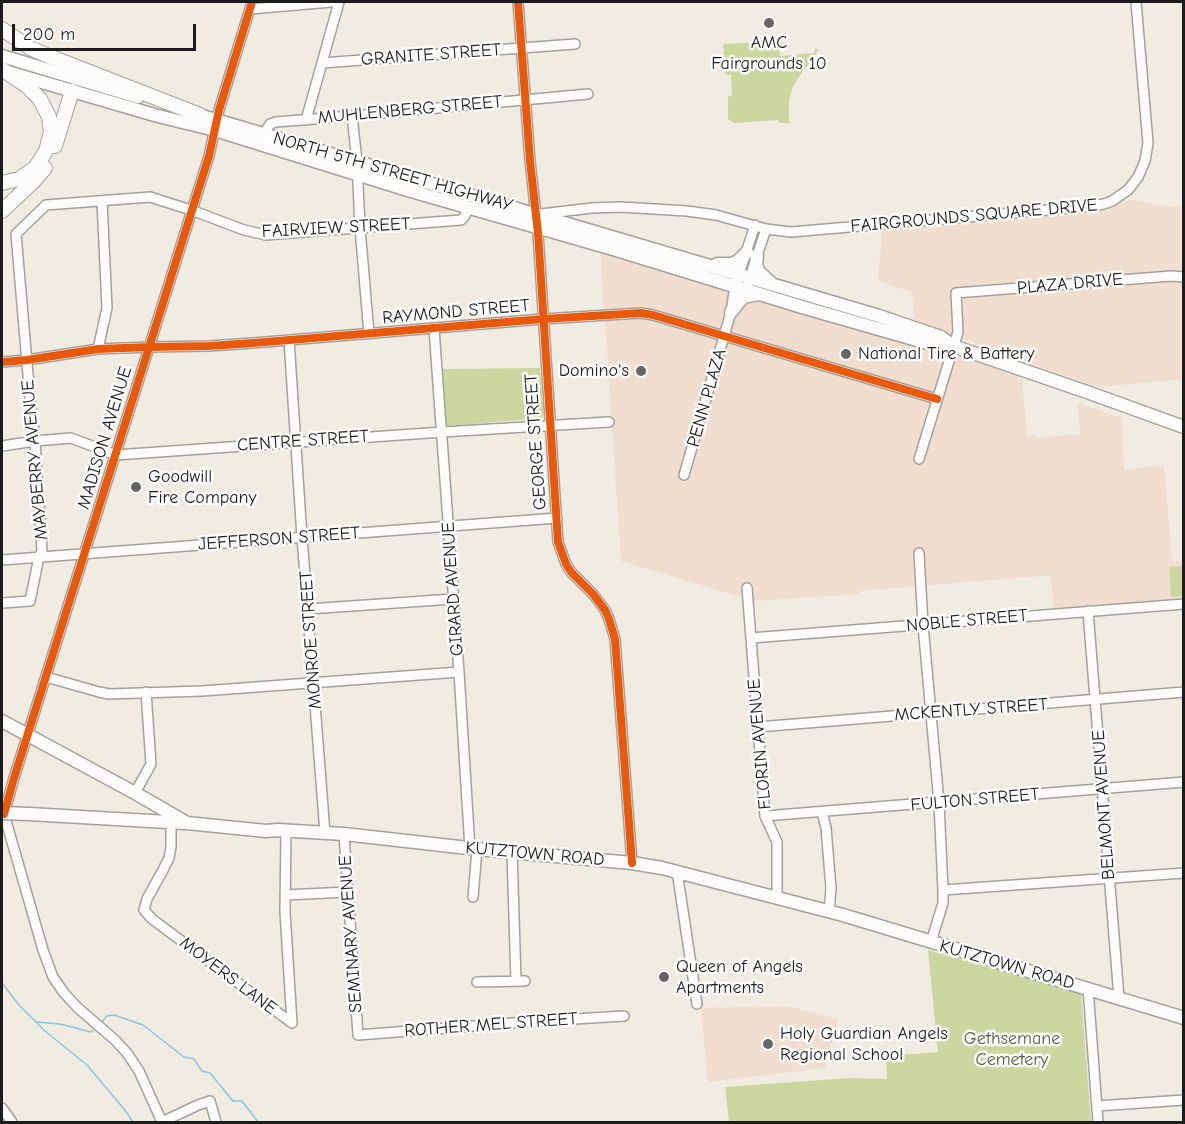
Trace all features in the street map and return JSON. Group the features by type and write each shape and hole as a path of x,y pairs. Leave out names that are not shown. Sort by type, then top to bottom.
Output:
{"highway":[{"path":"2,29 30,48 200,115"},
{"path":"2,66 40,99 47,112 51,132 46,151 35,168 19,179 2,183"},
{"path":"2,211 33,182 53,154 71,84"}],"main road":[{"name":"NORTH 5TH STREET HIGHWAY","path":"2,66 200,115 216,125 357,168 537,220 707,265 743,282 760,294 938,346 953,346"},
{"name":"NORTH 5TH STREET HIGHWAY","path":"71,84 158,116 264,134 357,168 411,191 469,207 537,220 715,280 776,286 847,306 941,337 953,346 1184,427"},
{"path":"707,265 732,264 752,254 758,271 776,286"},
{"path":"715,280 730,289 732,307"},
{"path":"732,307 743,297 760,294"},
{"name":"KUTZTOWN ROAD","path":"2,721 187,824 268,831 344,834 473,849 632,863 677,871 843,915 1184,1018"},
{"path":"2,811 187,824"}],"street":[{"path":"251,5 331,2"},
{"path":"306,120 339,2"},
{"name":"GEORGE STREET","path":"519,2 537,220 558,542 566,564 600,602 609,619 615,639 632,863"},
{"name":"FAIRGROUNDS SQUARE DRIVE","path":"537,220 592,208 625,208 716,215 765,229 790,232 1076,208 1112,201 1128,190 1138,177 1145,161 1148,143 1136,2"},
{"name":"MADISON AVENUE","path":"2,811 116,455 208,156 251,5"},
{"name":"GRANITE STREET","path":"322,63 575,45"},
{"name":"MUHLENBERG STREET","path":"264,134 273,122 588,94"},
{"path":"352,116 369,334"},
{"name":"FAIRVIEW STREET","path":"18,253 16,234 46,205 150,198 261,235 460,220 469,207"},
{"path":"98,349 107,308 102,201"},
{"path":"752,254 755,225"},
{"path":"743,282 752,254 765,229"},
{"name":"MAYBERRY AVENUE","path":"2,603 30,601 42,551 35,441 18,253"},
{"name":"PLAZA DRIVE","path":"953,346 958,332 956,293 1171,276 1184,277"},
{"name":"PENN PLAZA","path":"684,475 732,307 743,282"},
{"name":"RAYMOND STREET","path":"2,362 98,349 209,346 543,319 648,314 937,399"},
{"name":"GIRARD AVENUE","path":"434,329 473,849 473,897"},
{"name":"MONROE STREET","path":"289,340 325,833"},
{"path":"919,459 953,346"},
{"name":"CENTRE STREET","path":"2,446 71,438 116,455 609,422"},
{"name":"JEFFERSON STREET","path":"2,560 557,518"},
{"path":"919,553 939,803 943,890 943,903 931,942"},
{"name":"FLORIN AVENUE","path":"747,588 765,816 777,842 777,897"},
{"path":"308,609 453,599"},
{"name":"NOBLE STREET","path":"751,638 1184,604"},
{"name":"BELMONT AVENUE","path":"1088,611 1119,998"},
{"path":"46,677 109,694 202,691 459,672"},
{"path":"135,793 151,764 146,692"},
{"name":"MCKENTLY STREET","path":"758,727 1184,692"},
{"name":"FULTON STREET","path":"765,816 1184,782"},
{"path":"2,811 53,977 70,1000 120,1044 132,1059 162,1122 198,1104 210,1101 216,1122"},
{"path":"822,812 826,828 831,888 829,912"},
{"name":"MOYERS LANE","path":"171,823 169,858 147,899 144,910 152,919 292,1023 285,896 286,831"},
{"name":"SEMINARY AVENUE","path":"344,834 358,1035"},
{"path":"477,982 520,981 512,852"},
{"path":"677,871 697,1004"},
{"path":"943,890 1184,873"},
{"path":"285,896 348,892"},
{"path":"1088,988 1098,1122"},
{"name":"ROTHER MEL STREET","path":"358,1035 624,1017"},
{"path":"1097,1106 1184,1100"},
{"path":"2,1108 12,1122"}],"shaded area":[{"path":"1129,200 1161,206 1183,206 1183,379 1098,387 914,322 912,292 878,281 882,228 1020,215 1102,211"},
{"path":"600,248 724,288 730,294 738,288 941,353 963,357 1022,378 1027,436 1037,435 1037,438 1080,434 1078,403 1122,418 1124,470 1164,465 1172,561 1183,561 1183,604 1054,614 1051,575 860,591 860,594 754,601 621,561"},
{"name":"Holy Guardian Angels Regional School","path":"787,1006 838,1019 825,1068 708,1082 701,1008"}],"green space":[{"path":"778,41 780,56 814,53 816,48 818,50 793,86 789,101 789,123 780,123 778,120 734,123 728,119 728,97 732,95 731,75 726,75 723,44"},
{"path":"540,368 544,414 542,418 449,426 445,423 441,369"},
{"path":"1183,566 1183,596 1171,597 1169,567"},
{"name":"Gethsemane Cemetery","path":"928,950 1081,993 1091,1122 729,1122 725,1087 850,1078 887,1079 886,1056 938,1052"}],"waterway":[{"path":"2,983 19,1005 45,1031 87,1065 133,1122"},
{"path":"101,1023 107,1016 114,1015 143,1025 184,1057 194,1059 202,1071 210,1073 233,1101 242,1101 258,1122"},
{"path":"36,1022 60,1024 91,1032 95,1029"}],"cycle path":[{"path":"4,814 209,156 219,110 252,2"},
{"path":"518,2 538,233 558,542 571,572 605,610 615,639 632,863"},
{"path":"2,362 98,349 209,346 641,313 937,399"}],"place":[{"name":"AMC Fairgrounds 10","path":"769,23"},
{"name":"National Tire & Battery","path":"846,354"},
{"name":"Domino's","path":"641,371"},
{"name":"Goodwill Fire Company","path":"136,487"},
{"name":"Queen of Angels Apartments","path":"664,977"},
{"name":"Holy Guardian Angels Regional School","path":"768,1044"}]}
